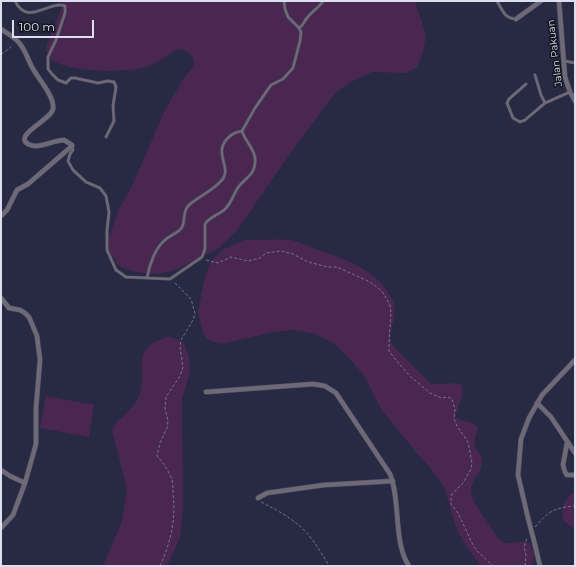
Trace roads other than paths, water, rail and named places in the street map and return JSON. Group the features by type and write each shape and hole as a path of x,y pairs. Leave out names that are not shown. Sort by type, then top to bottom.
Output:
{"street":[{"path":"516,19 541,1"},
{"name":"Jalan Pakuan","path":"559,1 565,77 575,101"},
{"path":"1,30 17,40 22,46 30,64 50,96 53,107 46,120 26,133 26,142 34,146 64,140 72,146 28,184 17,190 7,210 1,216"},
{"path":"1,298 9,308 20,310 29,317 37,336 40,360 36,422 37,437 25,483 13,515 1,528"},
{"path":"540,566 518,475 521,438 536,403 551,385 575,361"},
{"path":"206,392 313,384 325,386 336,393 390,474 393,481 402,552 408,566"},
{"path":"536,403 550,417 575,453"},
{"path":"567,443 564,469 567,475 575,475"},
{"path":"1,470 25,483"},
{"path":"258,498 267,493 324,485 393,481"}],"lane":[{"path":"15,1 22,10 37,8"},
{"path":"242,131 255,108 271,85 286,76 293,68 301,32 288,17 284,1"},
{"path":"299,28 323,1"},
{"path":"497,1 505,16 516,19"},
{"path":"51,2 63,4 66,11 56,40 48,57 48,68 52,74 60,81 66,83 71,78 75,78 98,83 111,81 116,85 113,106 114,121 106,137"},
{"path":"564,61 575,63"},
{"path":"535,75 544,103"},
{"path":"526,84 509,99 507,103 513,118 518,122 525,120 544,103 570,92"},
{"path":"72,146 73,150 68,161 73,170 86,182 100,188 106,196 109,212 107,250 116,270 126,277 170,279 202,257 205,249 205,224 225,209 238,188 251,175 255,166 255,156 242,131"},
{"path":"147,278 148,271 155,255 164,240 181,229 183,225 184,212 188,206 205,195 222,181 225,172 221,149 223,143 235,132 242,131"}]}
